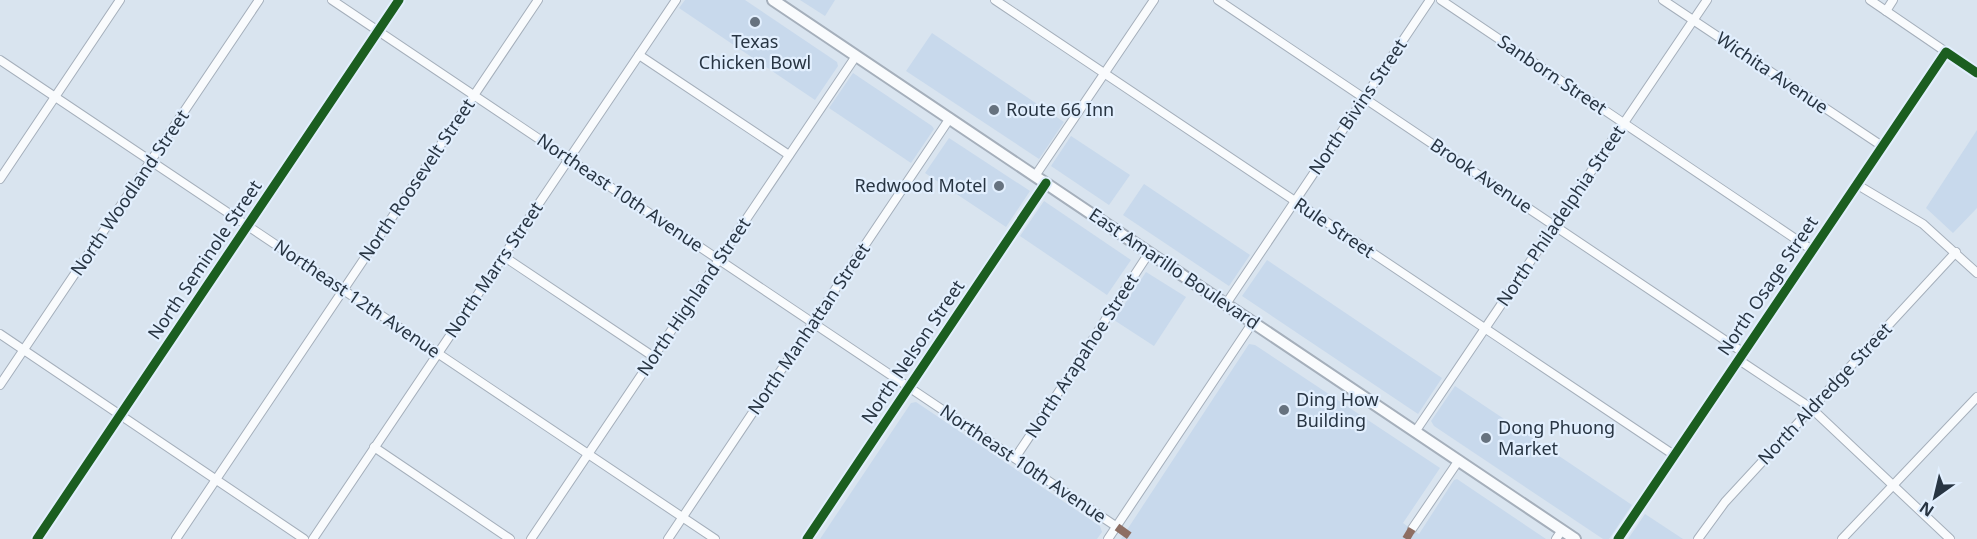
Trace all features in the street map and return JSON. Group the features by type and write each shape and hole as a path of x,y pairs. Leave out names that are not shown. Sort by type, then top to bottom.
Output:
{"highway":[{"name":"East Amarillo Boulevard","path":"772,0 1459,460 1559,535 1575,539"}],"street":[{"path":"0,179 120,0"},
{"name":"North Woodland Street","path":"0,386 259,0"},
{"name":"Northeast 10th Avenue","path":"332,0 1117,527"},
{"name":"North Seminole Street","path":"37,539 399,0"},
{"name":"North Roosevelt Street","path":"176,539 538,0"},
{"name":"North Marrs Street","path":"313,539 676,0"},
{"name":"Rule Street","path":"995,0 1674,455"},
{"path":"1035,176 1154,0"},
{"name":"Brook Avenue","path":"1218,0 1554,226 1741,356 1810,408 1950,539"},
{"name":"North Bivins Street","path":"1226,304 1430,0"},
{"name":"Sanborn Street","path":"1441,0 1812,250"},
{"name":"Wichita Avenue","path":"1663,0 1882,147"},
{"name":"North Philadelphia Street","path":"1415,432 1707,0"},
{"path":"1870,0 1977,73"},
{"path":"1886,11 1893,0"},
{"name":"North Osage Street","path":"1618,539 1946,52"},
{"path":"639,55 789,155"},
{"name":"North Highland Street","path":"531,539 856,56"},
{"name":"Northeast 12th Avenue","path":"0,60 715,539"},
{"name":"North Manhattan Street","path":"668,539 950,118"},
{"name":"North Nelson Street","path":"807,539 1046,183"},
{"path":"1856,184 1923,224 1977,273"},
{"name":"North Aldredge Street","path":"1698,539 1725,502 1956,252"},
{"name":"North Arapahoe Street","path":"1015,458 1149,253"},
{"path":"503,256 654,357"},
{"path":"1108,539 1253,322"},
{"path":"0,334 304,539"},
{"path":"1842,539 1977,397"},
{"path":"374,447 510,539"},
{"path":"1412,529 1459,460"}],"shaded area":[{"path":"685,0 745,0 837,62 838,66 815,100 679,8"},
{"path":"800,0 835,0 825,16"},
{"path":"932,33 1064,122 1039,159 906,71"},
{"path":"853,73 934,129 911,163 829,108"},
{"path":"1977,130 1977,208 1953,233 1926,208"},
{"path":"1071,136 1130,175 1109,205 1051,166"},
{"path":"949,138 1030,191 1006,227 925,173"},
{"path":"1144,184 1250,255 1229,286 1123,215"},
{"path":"1044,201 1131,260 1107,295 1020,236"},
{"path":"1267,260 1442,378 1418,414 1242,296"},
{"path":"1146,272 1186,297 1154,346 1114,320"},
{"path":"1249,344 1255,345 1440,468 1403,523 1414,531 1419,534 1454,480 1457,479 1546,539 1121,539"},
{"path":"1455,386 1632,505 1609,539 1603,539 1434,426 1431,421"},
{"path":"916,402 1100,526 1102,532 1097,539 820,539 911,403"},
{"path":"1645,514 1683,539 1628,539"}],"marked path":[{"path":"1117,527 1134,539"},
{"path":"1406,539 1412,529"}],"cycle path":[{"path":"37,539 399,0"},
{"path":"1618,539 1946,52 1977,73"},
{"path":"807,539 1046,183"}],"place":[{"name":"Texas Chicken Bowl","path":"755,22"},
{"name":"Route 66 Inn","path":"994,110"},
{"name":"Redwood Motel","path":"999,186"},
{"name":"Ding How Building","path":"1284,410"},
{"name":"Dong Phuong Market","path":"1486,438"}]}
